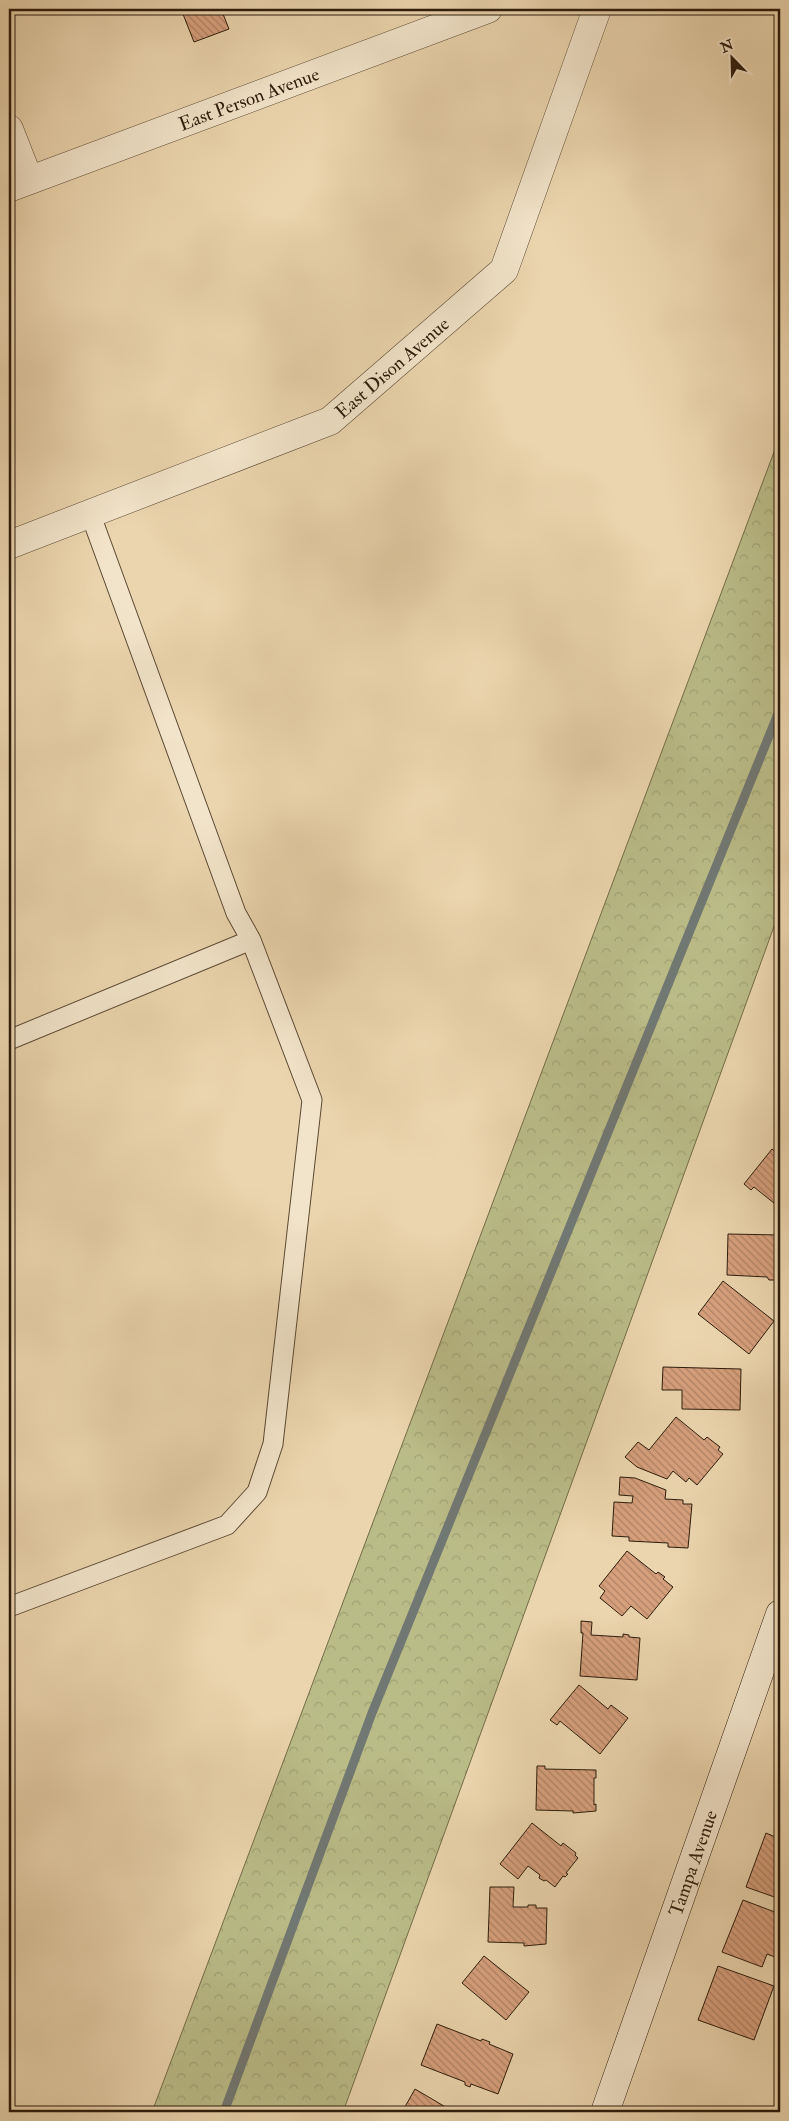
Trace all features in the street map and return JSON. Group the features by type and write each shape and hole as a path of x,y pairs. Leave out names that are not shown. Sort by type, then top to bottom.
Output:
{"street":[{"name":"East Person Avenue","path":"19,184 488,9"},
{"name":"East Dison Avenue","path":"9,545 330,421 504,270 597,9"},
{"path":"9,129 19,184"},
{"name":"Tampa Avenue","path":"605,2112 780,1614"}],"lane":[{"path":"9,1607 227,1525 257,1492 272,1444 312,1100 251,940 236,913 90,513"},
{"path":"9,1040 251,940"}],"green space":[{"path":"780,436 780,910 343,2112 152,2112"}],"building":[{"path":"181,9 221,9 229,29 194,42"},
{"path":"777,1096 780,1096 780,1141 775,1141"},
{"path":"772,1149 780,1155 780,1208 754,1187 751,1190 744,1184"},
{"path":"728,1234 780,1235 780,1280 769,1280 767,1277 727,1275"},
{"path":"723,1281 774,1321 749,1354 698,1314"},
{"path":"663,1367 741,1369 740,1410 682,1409 682,1390 662,1390"},
{"path":"676,1417 704,1440 707,1437 720,1447 718,1450 723,1454 697,1485 689,1478 686,1482 673,1471 667,1479 637,1467 625,1457 638,1442 649,1450"},
{"path":"620,1477 635,1478 666,1490 665,1499 683,1500 683,1504 692,1504 688,1548 668,1547 668,1543 629,1541 629,1537 612,1536 614,1502 632,1503 633,1496 619,1495"},
{"path":"627,1551 656,1574 658,1572 665,1577 663,1579 673,1587 647,1619 631,1606 622,1616 600,1598 605,1591 599,1586"},
{"path":"581,1621 592,1622 591,1635 623,1637 623,1634 629,1635 629,1637 640,1638 637,1680 580,1676 583,1633 581,1633"},
{"path":"579,1685 608,1709 611,1705 628,1718 600,1754 560,1721 557,1725 550,1720"},
{"path":"537,1766 545,1766 545,1769 596,1770 596,1778 594,1778 594,1805 596,1804 596,1811 573,1813 573,1811 536,1810"},
{"path":"532,1823 561,1846 563,1843 576,1853 575,1855 578,1858 566,1873 568,1874 565,1877 563,1876 555,1887 546,1880 544,1881 539,1878 540,1875 528,1866 518,1879 500,1864"},
{"path":"766,1833 780,1839 780,1899 746,1887"},
{"path":"490,1887 514,1887 513,1907 536,1905 536,1908 547,1908 546,1944 524,1946 524,1943 488,1942"},
{"path":"743,1900 780,1914 780,1959 767,1954 762,1967 722,1952"},
{"path":"484,1956 529,1992 506,2020 462,1983"},
{"path":"718,1966 774,1986 754,2040 698,2020"},
{"path":"437,2024 481,2041 482,2039 490,2042 489,2044 513,2054 498,2094 471,2084 470,2087 465,2085 465,2082 421,2065"},
{"path":"415,2089 454,2112 402,2112"}],"waterway":[{"path":"224,2112 372,1713 780,709"}]}
